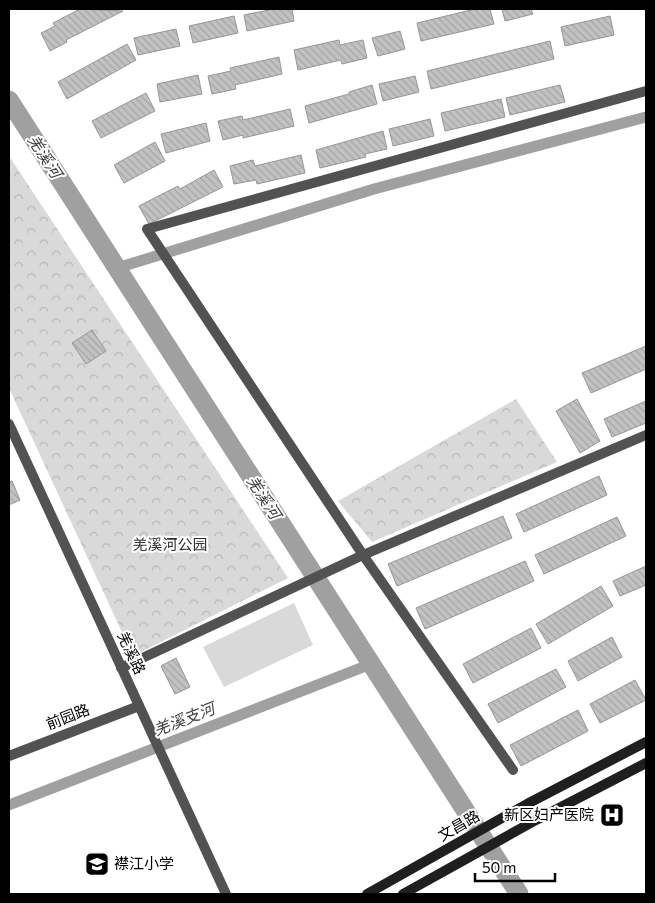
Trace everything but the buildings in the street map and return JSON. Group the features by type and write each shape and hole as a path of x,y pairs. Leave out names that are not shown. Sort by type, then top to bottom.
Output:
{"main road":[{"name":"文昌路","path":"367,894 452,848 527,804 646,742"},
{"path":"403,894 536,820 646,763"}],"street":[{"path":"513,770 363,555 147,229 646,91"},
{"name":"羌溪路","path":"9,424 226,894"},
{"path":"121,668 363,555 646,435"},
{"name":"前园路","path":"9,756 141,710"}],"green space":[{"name":"羌溪河公园","path":"9,156 288,578 133,656 9,388"},
{"path":"516,399 557,462 372,542 338,501"},
{"path":"294,603 313,645 224,687 203,647"}],"waterway":[{"name":"羌溪河","path":"9,100 519,894"},
{"path":"117,268 374,189 646,117"},
{"name":"羌溪支河","path":"9,805 371,664"}],"place":[{"name":"新区妇产医院","path":"612,815"},
{"name":"襟江小学","path":"97,864"}]}
